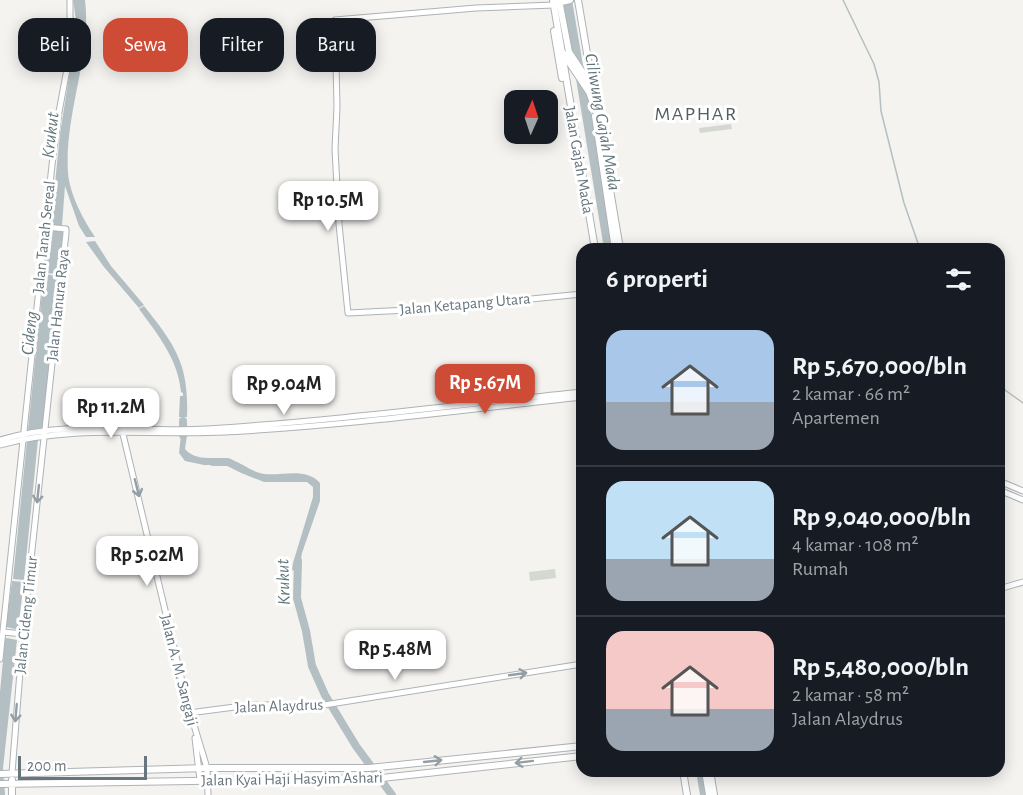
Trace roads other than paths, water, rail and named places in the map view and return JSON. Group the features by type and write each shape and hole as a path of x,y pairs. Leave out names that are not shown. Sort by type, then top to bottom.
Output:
{"main road":[{"path":"578,0 619,243"},
{"path":"559,2 571,55 593,89 602,133"},
{"path":"559,2 553,20 572,138 576,141"},
{"name":"Jalan Gajah Mada","path":"559,2 561,48 594,243"},
{"path":"561,48 591,97 614,243"},
{"name":"Jalan Kyai Haji Hasyim Ashari","path":"0,774 199,768 372,768 576,747"},
{"name":"Jalan Kyai Haji Hasyim Ashari","path":"0,784 379,778 576,757"},
{"name":"Jalan Cideng Timur","path":"10,773 12,795"},
{"path":"684,777 687,795"},
{"path":"706,777 709,795"},
{"path":"711,777 714,795"}],"street":[{"name":"Jalan Tanah Sereal","path":"0,659 59,112 70,54 70,0"},
{"name":"Jalan Ketapang Utara","path":"559,2 335,20 337,113 335,149 339,224 348,313 428,309 576,295"},
{"name":"Jalan Hanura Raya","path":"43,433 64,229 48,227"},
{"path":"466,407 576,393"},
{"path":"0,440 43,433 122,430 250,430 576,398"},
{"name":"Jalan A. M. Sangaji","path":"122,430 195,736 207,768 204,780"},
{"name":"Jalan Cideng Timur","path":"10,773 20,634 43,433"},
{"path":"0,446 25,436"},
{"path":"1005,484 1023,491"},
{"path":"1005,492 1023,500"},
{"path":"1005,587 1023,582"},
{"path":"4,632 20,634"},
{"name":"Jalan Alaydrus","path":"189,712 250,705 324,705 576,665"},
{"name":"Jalan A. M. Sangaji","path":"195,736 199,768 204,780"},
{"path":"204,780 208,795"}],"waterway":[{"path":"843,0 874,64 879,82 881,111 904,203 918,243"},
{"path":"1005,390 1023,403"},
{"name":"Krukut","path":"183,421 183,435"},
{"name":"Krukut","path":"213,462 228,462 244,470"},
{"name":"Krukut","path":"298,561 297,598 312,666 325,695 356,746 392,795"}],"district":[{"name":"MAPHAR","path":"696,114"}],"water label":[{"name":"Ciliwung Gajah Mada","path":"602,122"},
{"name":"Cideng","path":"30,333"}]}
